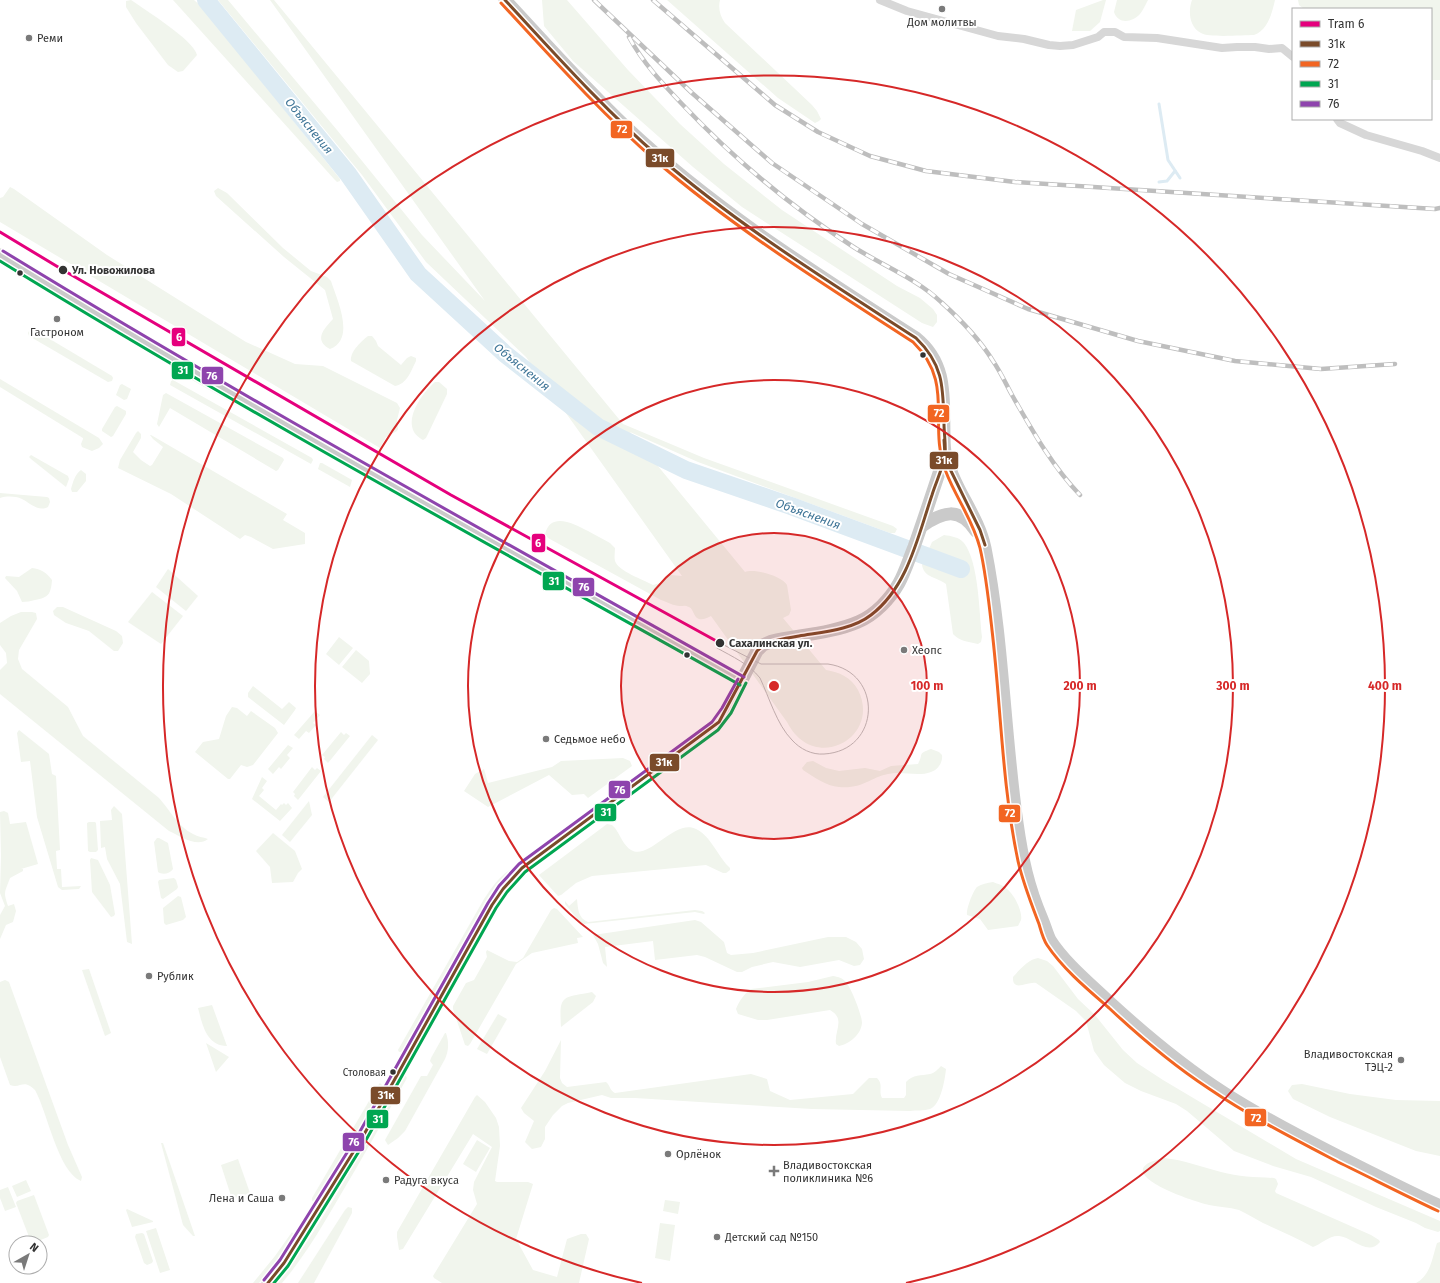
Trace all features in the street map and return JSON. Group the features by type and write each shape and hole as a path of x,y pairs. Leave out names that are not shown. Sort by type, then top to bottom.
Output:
{"main road":[{"path":"505,0 626,127 694,186 773,245 916,338 934,357 940,372 943,391 945,455 950,469 980,530 984,545 990,577 1000,656 1011,781 1020,846 1026,874 1036,905 1050,939 1075,970 1138,1029 1189,1069 1223,1092 1312,1143 1440,1206"},
{"path":"0,255 170,357 350,461 742,681"},
{"path":"268,1283 288,1257 362,1138 492,904 503,888 522,868 715,726 728,708 757,651 768,643 786,638 846,627 859,622 870,615 891,594 899,583 922,526 945,455"},
{"path":"922,526 936,517 946,514 955,514 966,520 975,529 984,545"}],"street":[{"path":"880,0 907,11 998,36 1024,39 1049,45 1073,45 1094,38 1104,32 1115,32 1124,37 1157,38 1222,48 1282,48 1292,56"},
{"path":"1338,120 1340,123 1366,135 1422,150 1440,158"}],"shaded area":[{"path":"131,0 187,41 194,49 197,55 183,71 178,72 168,65 136,23 126,7 126,1"},
{"path":"173,0 194,0 202,7 340,179 340,181 337,182 334,179"},
{"path":"218,0 228,0 337,130 422,235 485,301 270,0 274,0 623,424 704,458 893,526 897,529 895,533 890,533 698,462 630,432 745,572 755,571 768,574 780,579 787,585 791,610 789,615 783,618 826,670 836,672 848,678 858,690 863,707 861,722 853,735 842,744 828,748 813,746 799,738 711,616 704,619 699,619 689,607 675,605 661,600 548,538 545,534 548,527 552,523 564,521 576,525 610,543 615,548 615,561 617,565 626,572 653,585 660,583 670,575 682,576 526,357 426,262 362,175"},
{"path":"542,0 567,0 628,70 680,124 724,164 782,210 897,286 920,298 933,309 937,315 937,322 933,327 922,323 742,207 693,167 573,61 544,26"},
{"path":"667,0 720,0 720,12 725,23 812,105 821,119 815,123 778,98"},
{"path":"1106,0 1100,22 1090,31 1072,31 1076,10"},
{"path":"1117,0 1148,0 1137,17 1126,21 1119,19 1114,12"},
{"path":"1192,0 1275,0 1269,20 1259,33 1254,35 1226,36 1205,35 1194,27 1190,18"},
{"path":"1298,0 1440,0 1440,80 1432,80 1432,8 1303,8 1299,5"},
{"path":"10,187 107,255 246,342 295,364 323,366 397,403 400,408 397,420 397,431 386,437 380,448 0,222 0,198 3,197"},
{"path":"218,188 227,193 283,248 311,271 327,277 331,281 342,318 342,337 338,344 330,349 325,346 321,338 326,327 333,319 325,290 284,257 216,196 214,191"},
{"path":"30,329 33,329 112,376 112,381 108,382 29,336 28,333"},
{"path":"368,336 372,336 378,346 401,365 411,356 416,358 410,373 403,383 395,386 351,361 354,350"},
{"path":"177,369 366,477 365,478 176,371"},
{"path":"0,379 99,438 103,444 99,448 92,451 82,447 81,444 83,438 0,387"},
{"path":"173,380 312,458 313,460 311,464 170,385 171,381"},
{"path":"435,382 439,382 447,389 447,394 426,438 423,440 416,434 412,427 412,419 418,403"},
{"path":"122,384 131,389 127,399 124,400 116,395 120,385"},
{"path":"166,393 283,458 284,460 278,470 276,471 170,408 159,427 157,424 163,395"},
{"path":"117,406 126,411 126,414 111,437 102,431 102,429"},
{"path":"138,431 141,434 141,438 133,452 141,460 150,466 152,465 163,447 153,439 151,435 287,514 283,520 305,533 305,544 273,549 245,535 240,539 171,494 118,468 120,460"},
{"path":"31,455 68,476 69,479 66,487 31,459 29,457"},
{"path":"320,463 352,480 350,487 318,469"},
{"path":"81,470 86,474 86,481 77,492 72,492 71,489 74,478"},
{"path":"0,493 47,497 49,498 50,502 48,507 37,508 17,497 0,498"},
{"path":"944,535 960,539 964,543 973,562 978,588 982,637 981,642 978,644 961,640 953,634 946,584 928,575 923,569 922,565 932,542"},
{"path":"32,568 43,571 50,577 52,580 50,592 43,598 22,602 17,591 5,578 6,576 19,577"},
{"path":"168,569 198,596 186,611 156,587"},
{"path":"152,592 183,616 161,644 128,622"},
{"path":"57,607 63,607 116,631 122,636 123,643 118,651 114,651 89,631 66,623 54,615 53,611"},
{"path":"21,612 36,613 37,619 19,650 18,659 22,669 68,707 83,736 159,798 182,827 195,835 208,839 194,842 169,831 0,694 0,670 7,663 6,653 0,645 0,623"},
{"path":"339,637 353,648 339,665 326,654"},
{"path":"356,650 369,661 370,674 362,683 342,667"},
{"path":"253,686 282,709 289,702 296,708 284,725 248,697 248,693"},
{"path":"232,707 237,708 247,716 251,711 275,728 278,733 253,765 247,767 241,765 230,779 228,779 195,752 203,742 219,739 226,716"},
{"path":"315,711 320,715 313,723 316,725 309,733 306,731 299,739 294,735"},
{"path":"19,730 49,754 52,774 56,776 60,850 56,851 57,869 61,869 62,887 81,886 79,889 62,890 58,887 37,817 30,761 21,762 17,733"},
{"path":"341,732 344,735 346,733 350,736 328,763 322,755"},
{"path":"372,735 378,740 329,802 323,797"},
{"path":"288,745 293,748 287,755 290,758 281,769 279,767 273,774 268,769"},
{"path":"931,749 942,755 941,763 934,771 921,774 893,773 854,786 839,787 829,785 802,768 807,762 813,761 826,768 839,771 865,768 880,771 891,766 918,764 922,753"},
{"path":"623,758 630,761 632,766 588,798 584,794 572,795 549,775 488,807 464,791 475,774 484,769 488,783 552,767 561,761"},
{"path":"312,767 315,770 317,768 321,771 298,800 294,796 295,794 293,792"},
{"path":"262,777 267,781 262,788 264,790 259,796 276,810 281,804 282,805 284,803 286,805 288,803 292,808 280,821 252,799"},
{"path":"309,801 312,815 290,842 282,835"},
{"path":"114,806 122,814 132,944 127,942 120,884 107,859 105,847 101,848 100,821 112,820 111,810"},
{"path":"4,811 8,813 10,824 26,822 38,864 21,869 23,869 23,871 10,878 5,892 8,906 14,904 16,911 13,922 6,925 0,939 0,915 5,906 0,893 0,812"},
{"path":"87,823 96,823 98,850 96,852 88,851"},
{"path":"607,824 612,825 615,828 624,843 631,850 638,852 646,850 680,829 688,827 696,829 705,835 730,870 723,873 706,865 592,876 576,883 558,896 539,875"},
{"path":"273,833 295,851 302,869 293,882 272,883 270,867 256,851"},
{"path":"157,838 168,843 173,869 166,874 158,872 154,842"},
{"path":"91,858 98,860 110,885 115,914 114,916 111,917 92,892"},
{"path":"510,870 486,901 402,1052 399,1052 398,1050 484,899 499,879"},
{"path":"174,878 178,887 177,889 163,899 161,898 158,882 159,880"},
{"path":"993,882 1010,891 1015,899 1021,912 1021,920 1018,926 988,930 980,919 967,915 970,900 977,887"},
{"path":"178,896 181,897 186,917 183,920 166,925 164,923 163,908"},
{"path":"577,899 580,916 588,922 695,910 705,913 695,912 584,924 581,923 565,904 565,901 569,906"},
{"path":"554,908 557,909 583,937 577,938 578,943 532,953 516,964 470,1044 468,1046 465,1045 453,1006 466,983 474,980 487,957 487,950 509,961 517,962 523,958 551,910"},
{"path":"695,920 701,922 724,942 727,953 731,955 753,953 828,937 846,937 856,942 862,949 864,959 860,965 854,966 839,960 800,967 773,962 752,967 742,972 737,972 705,957 697,955 655,960 653,941 605,947 607,967 603,963 598,944 593,935"},
{"path":"1038,958 1047,961 1053,966 1078,999 1095,1015 1123,1050 1137,1063 1296,1159 1440,1221 1440,1231 1438,1232 1425,1228 1311,1177 1273,1166 1234,1151 1187,1111 1176,1104 1141,1091 1125,1083 1104,1065 1094,1051 1086,1021 1076,1011 1036,983 1018,985 1013,982 1013,977 1021,968"},
{"path":"89,969 111,1033 105,1036 82,970"},
{"path":"833,976 839,977 845,981 856,1001 862,1019 861,1027 857,1035 843,1045 839,1046 836,1044 838,1021 835,1014 830,1010 767,1020 758,1020 738,1014 736,1009 742,998 751,989 808,982"},
{"path":"5,980 9,982 68,1145 82,1177 81,1181 73,1175 66,1166 54,1140 35,1090 25,1084 17,1086 10,1085 0,1057 0,982"},
{"path":"592,992 596,996 593,1002 561,1027 561,1008 564,999 574,995"},
{"path":"212,1005 227,1046 214,1042 203,1027 198,1008"},
{"path":"498,1014 507,1019 487,1054 477,1049"},
{"path":"445,1033 447,1036 448,1046 445,1059 405,1131 388,1145 385,1140 421,1076 427,1076 433,1065 430,1061 431,1058"},
{"path":"561,1040 560,1078 562,1083 567,1087 606,1082 615,1093 751,1074 767,1079 770,1091 790,1100 853,1094 869,1078 877,1078 879,1081 881,1085 882,1098 904,1098 906,1095 906,1082 909,1079 914,1076 932,1073 941,1066 946,1069 942,1091 934,1107 930,1109 910,1111 812,1109 635,1098 611,1098 602,1095 568,1103 562,1106 553,1115 545,1127 545,1139 541,1147 532,1149 525,1142 534,1121 524,1113 521,1108 545,1071"},
{"path":"206,1043 229,1057 216,1072"},
{"path":"405,1075 407,1078 320,1229 290,1273 282,1283 277,1283 324,1215 403,1076"},
{"path":"380,1083 383,1086 355,1136 317,1200 312,1201 312,1198"},
{"path":"1302,1084 1350,1094 1396,1100 1440,1101 1440,1156 1416,1151 1330,1117 1293,1099 1288,1091 1292,1085"},
{"path":"477,1095 485,1102 496,1118 499,1127 500,1146 495,1181 528,1182 533,1184 516,1239 533,1270 557,1277 567,1239 581,1234 586,1234 589,1239 579,1283 442,1283 434,1278 433,1276 477,1204 473,1190 474,1182 492,1147 473,1134 403,1249 399,1250 397,1232"},
{"path":"477,1140 490,1148 476,1172 463,1164"},
{"path":"161,1143 163,1143 195,1236 193,1236 183,1225"},
{"path":"1164,1158 1186,1162 1234,1175 1274,1178 1278,1184 1275,1191 1276,1193 1371,1235 1380,1242 1370,1248 1344,1237 1336,1236 1329,1238 1313,1247 1239,1210 1209,1205 1186,1198 1157,1185 1147,1178 1143,1170 1148,1164"},
{"path":"238,1159 250,1193 232,1199 221,1165"},
{"path":"26,1180 31,1191 17,1197 12,1186"},
{"path":"8,1187 16,1207 5,1211 0,1198 0,1190"},
{"path":"34,1195 49,1235 48,1237 48,1235 28,1235 16,1203 17,1201"},
{"path":"665,1200 680,1202 678,1214 663,1211"},
{"path":"348,1207 352,1208 352,1213 314,1283 298,1283 345,1210"},
{"path":"127,1209 153,1222 132,1227 126,1210"},
{"path":"660,1223 675,1225 670,1261 655,1258"},
{"path":"156,1228 170,1270 160,1273 146,1231"},
{"path":"292,1232 294,1235 278,1259 259,1283 253,1283 275,1256"},
{"path":"136,1234 144,1234 153,1261 147,1265 144,1263 135,1237"},
{"path":"1440,1242 1440,1283 1416,1283 1421,1280 1428,1271 1437,1243"}],"waterway":[{"name":"Объяснения","path":"206,0 348,174 418,274 505,354 598,427 686,470 791,506 961,569"},
{"path":"1159,104 1168,160 1180,178"},
{"path":"1159,182 1167,181 1175,171"}],"tram line":[{"name":"6","path":"0,232 451,495 720,643"},
{"path":"717,648 746,665 756,673 760,678 782,727 792,740 802,749 824,754 843,750 857,740 865,726 868,711 866,695 859,681 846,670 828,664 761,664 720,643"}],"railway":[{"path":"594,0 692,93 772,163 862,224 949,274 1028,309 1138,341 1235,361 1321,369 1395,364"},
{"path":"653,0 775,105 818,132 870,156 926,171 1015,182 1435,209 1440,208"},
{"path":"629,37 634,46 660,80 701,124 784,198 806,215 852,246 921,286 931,293 962,322 988,353 1043,447 1060,472 1080,495"}],"transit line":[{"name":"31к","path":"268,1283 284,1263 362,1138 492,905 503,889 522,868 719,722 757,651 761,647 776,640 836,630 855,624 871,615 884,603 903,576 910,560 941,470 945,454 943,399 940,378 932,358 916,338 784,252 752,230 689,182 619,120 580,81 505,0"},
{"name":"72","path":"501,3 596,104 656,161 717,210 781,256 913,342 926,358 934,373 937,389 941,454 950,482 977,538 984,568 995,659 1008,804 1018,861 1043,938 1053,954 1076,978 1133,1030 1169,1060 1208,1088 1239,1108 1288,1136 1438,1211"},
{"name":"76","path":"3,251 186,361 744,677"},
{"name":"31","path":"0,261 183,371 275,424 740,685"},
{"name":"31к","path":"944,440 945,455 950,469 980,530 985,545"},
{"name":"76","path":"264,1280 280,1260 358,1135 499,886 519,864 712,722 722,708 738,679"},
{"name":"31","path":"274,1283 288,1266 366,1140 496,908 507,892 525,872 718,730 731,713 746,683"}],"place":[{"name":"Дом молитвы","path":"942,9"},
{"name":"Реми","path":"29,38"},
{"name":"Ул. Новожилова","path":"63,270"},
{"name":"Гастроном","path":"57,319"},
{"name":"Сахалинская ул.","path":"720,643"},
{"name":"Хеопс","path":"904,650"},
{"name":"Седьмое небо","path":"546,739"},
{"name":"Рублик","path":"149,976"},
{"name":"Владивостокская ТЭЦ-2","path":"1401,1060"},
{"name":"Столовая","path":"393,1072"},
{"name":"Орлёнок","path":"668,1154"},
{"name":"Владивостокская поликлиника №6","path":"774,1171"},
{"name":"Радуга вкуса","path":"386,1180"},
{"name":"Лена и Саша","path":"282,1198"},
{"name":"Детский сад №150","path":"717,1237"}]}
